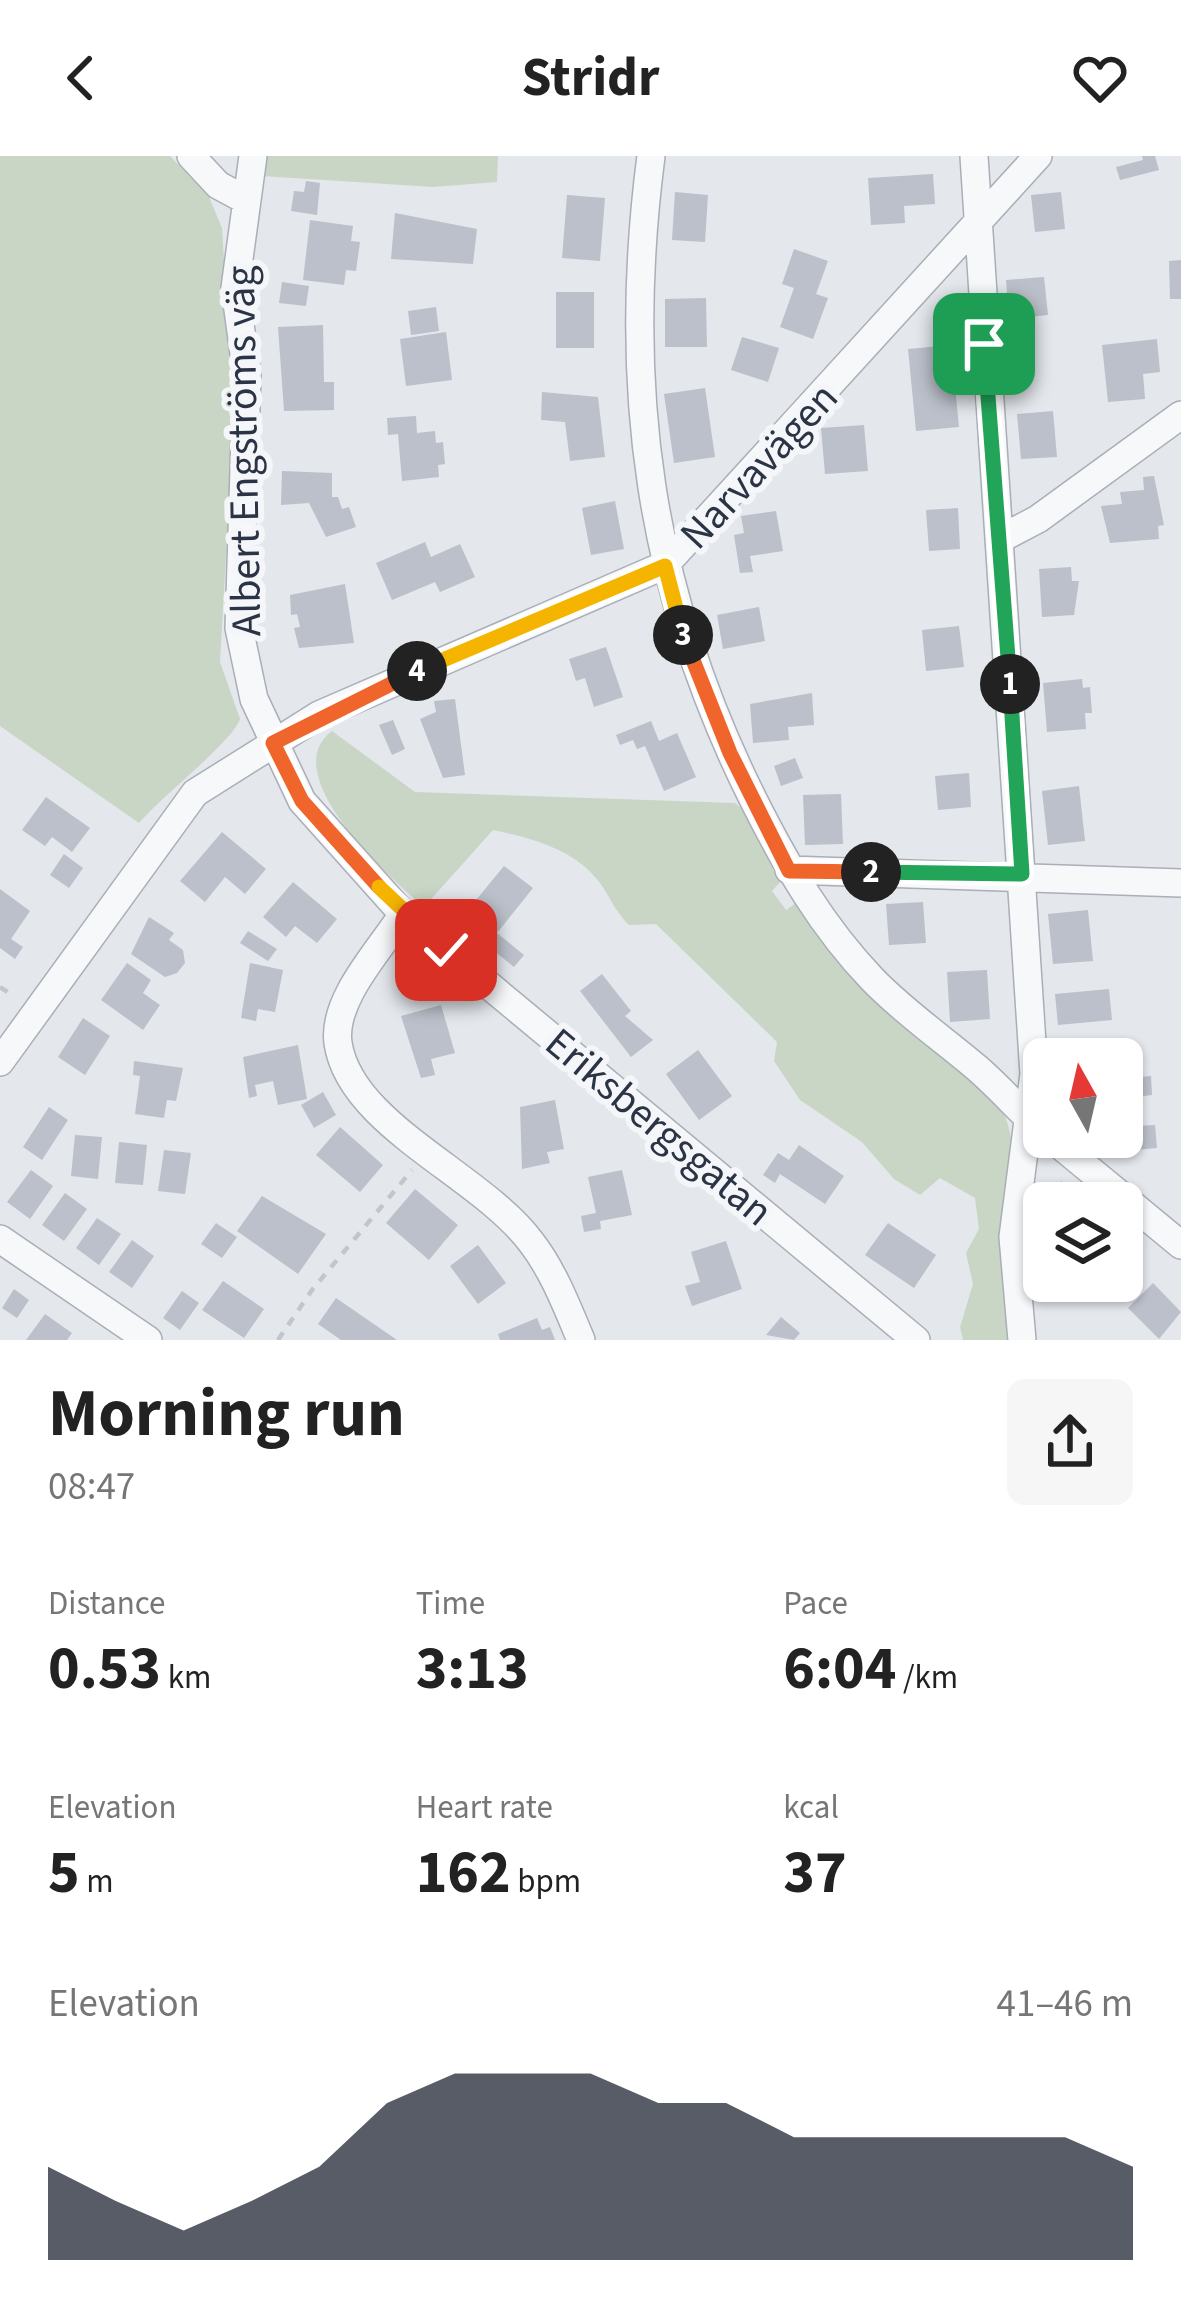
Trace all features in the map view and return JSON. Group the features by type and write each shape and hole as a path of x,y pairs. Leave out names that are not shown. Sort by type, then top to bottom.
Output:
{"street":[{"path":"191,156 218,185 244,199"},
{"name":"Albert Engströms väg","path":"253,156 235,288 248,375 239,628 254,699 273,743"},
{"path":"651,156 638,260 640,410 665,566 704,692 789,871 872,979 1023,1113"},
{"path":"974,156 1032,1038"},
{"name":"Narvavägen","path":"0,1062 172,819 229,767 319,716 438,661 665,566 1039,156"},
{"path":"1000,539 1037,519 1181,415"},
{"name":"Eriksbergsgatan","path":"273,743 302,801 403,914 916,1340"},
{"path":"789,871 1022,874 1181,883"},
{"path":"403,914 343,1006 338,1041 352,1084 372,1112 429,1150 531,1242 581,1340"},
{"path":"1022,1340 1013,1237 1033,1158"},
{"path":"1076,1158 1181,1245"},
{"path":"0,1239 113,1330 148,1340"}],"path":[{"path":"278,1340 312,1290 429,1150"}],"green space":[{"path":"0,156 170,156 209,197 222,228 234,414 220,662 240,719 224,741 139,823 0,726"},
{"path":"264,156 498,156 497,182 433,187 262,176"},
{"path":"332,731 415,792 735,803 746,812 784,878 772,891 786,910 799,901 998,1102 1009,1129 1013,1158 1003,1279 1018,1340 963,1340 960,1327 973,1284 966,1253 979,1229 975,1198 940,1178 920,1195 894,1179 862,1142 800,1100 774,1061 777,1042 656,924 629,925 596,878 562,852 493,830 424,907 365,850 327,798 317,773 318,750"}],"building":[{"path":"1142,156 1155,156 1159,170 1120,180 1116,167 1143,160"},
{"path":"933,174 935,204 904,206 905,223 871,225 868,178"},
{"path":"306,181 320,183 317,215 291,211 294,191 304,192"},
{"path":"675,192 708,195 705,242 672,240"},
{"path":"1061,192 1065,229 1035,232 1031,195"},
{"path":"567,195 605,198 600,261 562,258"},
{"path":"395,213 477,229 473,264 391,259"},
{"path":"310,220 353,226 351,241 360,242 356,271 346,270 344,285 303,280"},
{"path":"794,249 828,261 816,294 828,298 813,339 780,327 794,288 782,284"},
{"path":"1181,260 1181,299 1170,299 1169,261"},
{"path":"1044,277 1048,315 1009,319 1006,280"},
{"path":"282,282 309,286 306,306 279,303"},
{"path":"556,292 594,292 594,348 556,348"},
{"path":"706,298 707,347 665,347 665,299"},
{"path":"436,307 439,331 411,335 408,311"},
{"path":"323,325 324,382 334,382 334,410 284,411 278,327"},
{"path":"446,332 452,380 406,386 400,339"},
{"path":"742,337 779,348 768,382 731,370"},
{"path":"1157,339 1160,372 1143,374 1145,399 1108,402 1102,345"},
{"path":"951,345 959,427 916,431 908,349"},
{"path":"705,388 715,457 674,463 664,394"},
{"path":"542,392 598,397 605,457 570,461 565,422 541,420"},
{"path":"1053,411 1057,457 1021,459 1017,414"},
{"path":"416,416 417,433 435,431 436,443 443,442 445,464 438,465 439,477 402,481 398,434 388,435 387,418"},
{"path":"864,425 868,471 825,474 821,428"},
{"path":"282,471 332,473 332,497 338,497 342,509 349,507 356,527 326,537 309,503 281,505"},
{"path":"1154,476 1164,525 1158,526 1159,539 1110,543 1101,506 1122,504 1120,492 1144,490 1143,477"},
{"path":"615,501 624,549 591,555 582,508"},
{"path":"958,508 960,549 929,551 926,510"},
{"path":"776,511 783,551 750,556 753,572 740,573 734,535 744,533 741,516"},
{"path":"425,542 431,557 460,544 475,577 440,592 435,582 392,600 376,563"},
{"path":"1071,567 1072,581 1079,581 1074,615 1042,617 1039,569"},
{"path":"345,584 354,643 299,648 294,628 300,627 297,614 291,615 290,595"},
{"path":"759,607 765,641 723,649 717,615"},
{"path":"959,626 964,667 926,671 922,630"},
{"path":"606,647 623,697 594,707 585,678 576,681 569,659"},
{"path":"1082,679 1083,688 1090,687 1092,713 1085,713 1086,729 1047,732 1043,683"},
{"path":"812,693 814,725 788,727 789,740 753,743 750,704"},
{"path":"455,699 465,775 443,778 420,719 436,712 434,701"},
{"path":"393,720 405,749 392,755 379,725"},
{"path":"651,721 659,741 677,733 696,777 664,791 645,746 637,749 633,740 620,745 616,735"},
{"path":"795,758 803,778 781,786 774,766"},
{"path":"969,773 971,807 938,810 935,776"},
{"path":"1079,786 1085,841 1048,845 1042,791"},
{"path":"841,794 843,844 805,845 803,795"},
{"path":"46,797 90,828 72,852 52,837 45,846 22,830"},
{"path":"222,832 266,869 245,894 225,877 205,902 180,881"},
{"path":"64,854 83,868 69,888 50,875"},
{"path":"504,866 533,888 497,933 524,955 514,967 458,922"},
{"path":"293,882 337,919 317,943 295,926 286,937 263,917"},
{"path":"0,889 30,911 11,939 23,947 15,959 0,948"},
{"path":"923,902 926,943 889,945 886,904"},
{"path":"1088,910 1093,961 1053,964 1048,914"},
{"path":"149,917 174,933 169,940 183,950 185,963 177,973 165,977 131,954"},
{"path":"248,931 277,949 268,961 240,943"},
{"path":"127,963 151,980 143,993 160,1005 143,1030 101,1000"},
{"path":"250,963 283,970 275,1012 258,1009 256,1021 241,1018"},
{"path":"987,970 990,1019 950,1022 947,972"},
{"path":"602,974 631,1011 625,1016 653,1040 631,1057 580,991"},
{"path":"1109,989 1112,1020 1058,1025 1055,994"},
{"path":"441,1005 455,1053 431,1059 435,1075 421,1078 401,1016"},
{"path":"83,1018 110,1036 85,1075 58,1057"},
{"path":"298,1045 307,1099 278,1105 273,1081 255,1085 257,1096 249,1098 243,1057"},
{"path":"698,1050 732,1096 699,1120 666,1074"},
{"path":"134,1061 183,1068 176,1101 167,1100 164,1118 135,1114 140,1076 133,1075"},
{"path":"1151,1076 1152,1095 1143,1096 1143,1077"},
{"path":"323,1092 336,1115 314,1128 301,1105"},
{"path":"555,1100 564,1149 547,1152 550,1163 522,1169 520,1107"},
{"path":"49,1107 68,1120 42,1160 23,1147"},
{"path":"1155,1125 1157,1148 1143,1149 1143,1126"},
{"path":"340,1127 383,1165 360,1192 316,1155"},
{"path":"75,1135 102,1137 98,1179 71,1176"},
{"path":"119,1142 147,1145 143,1185 115,1183"},
{"path":"799,1145 844,1176 825,1204 780,1174 775,1183 763,1175 778,1153 789,1160"},
{"path":"164,1150 191,1153 185,1194 158,1191"},
{"path":"31,1170 53,1186 30,1219 7,1202"},
{"path":"622,1170 632,1215 600,1221 601,1229 584,1232 581,1216 596,1213 588,1177"},
{"path":"415,1189 458,1225 429,1260 386,1223"},
{"path":"65,1193 87,1209 64,1241 42,1225"},
{"path":"262,1196 326,1234 298,1274 237,1231"},
{"path":"97,1218 121,1234 99,1265 76,1248"},
{"path":"216,1223 237,1237 222,1258 201,1244"},
{"path":"888,1223 936,1255 914,1288 865,1255"},
{"path":"132,1240 154,1256 132,1288 109,1272"},
{"path":"726,1241 742,1289 692,1306 685,1286 700,1282 691,1252"},
{"path":"478,1245 506,1283 478,1304 450,1266"},
{"path":"223,1281 264,1309 244,1338 202,1310"},
{"path":"1153,1283 1181,1312 1159,1339 1128,1308 1143,1302 1143,1293"},
{"path":"14,1289 29,1300 17,1318 2,1308"},
{"path":"182,1291 199,1303 180,1330 163,1318"},
{"path":"336,1298 397,1340 341,1340 318,1324"},
{"path":"45,1314 72,1333 67,1340 26,1340"},
{"path":"781,1317 800,1333 794,1340 766,1335"},
{"path":"537,1318 542,1330 550,1327 555,1340 500,1340 498,1334"}],"route":[{"path":"446,950 403,914 302,801 273,743 319,716 438,661 665,566 704,692 789,871 1022,874 984,344"}]}
